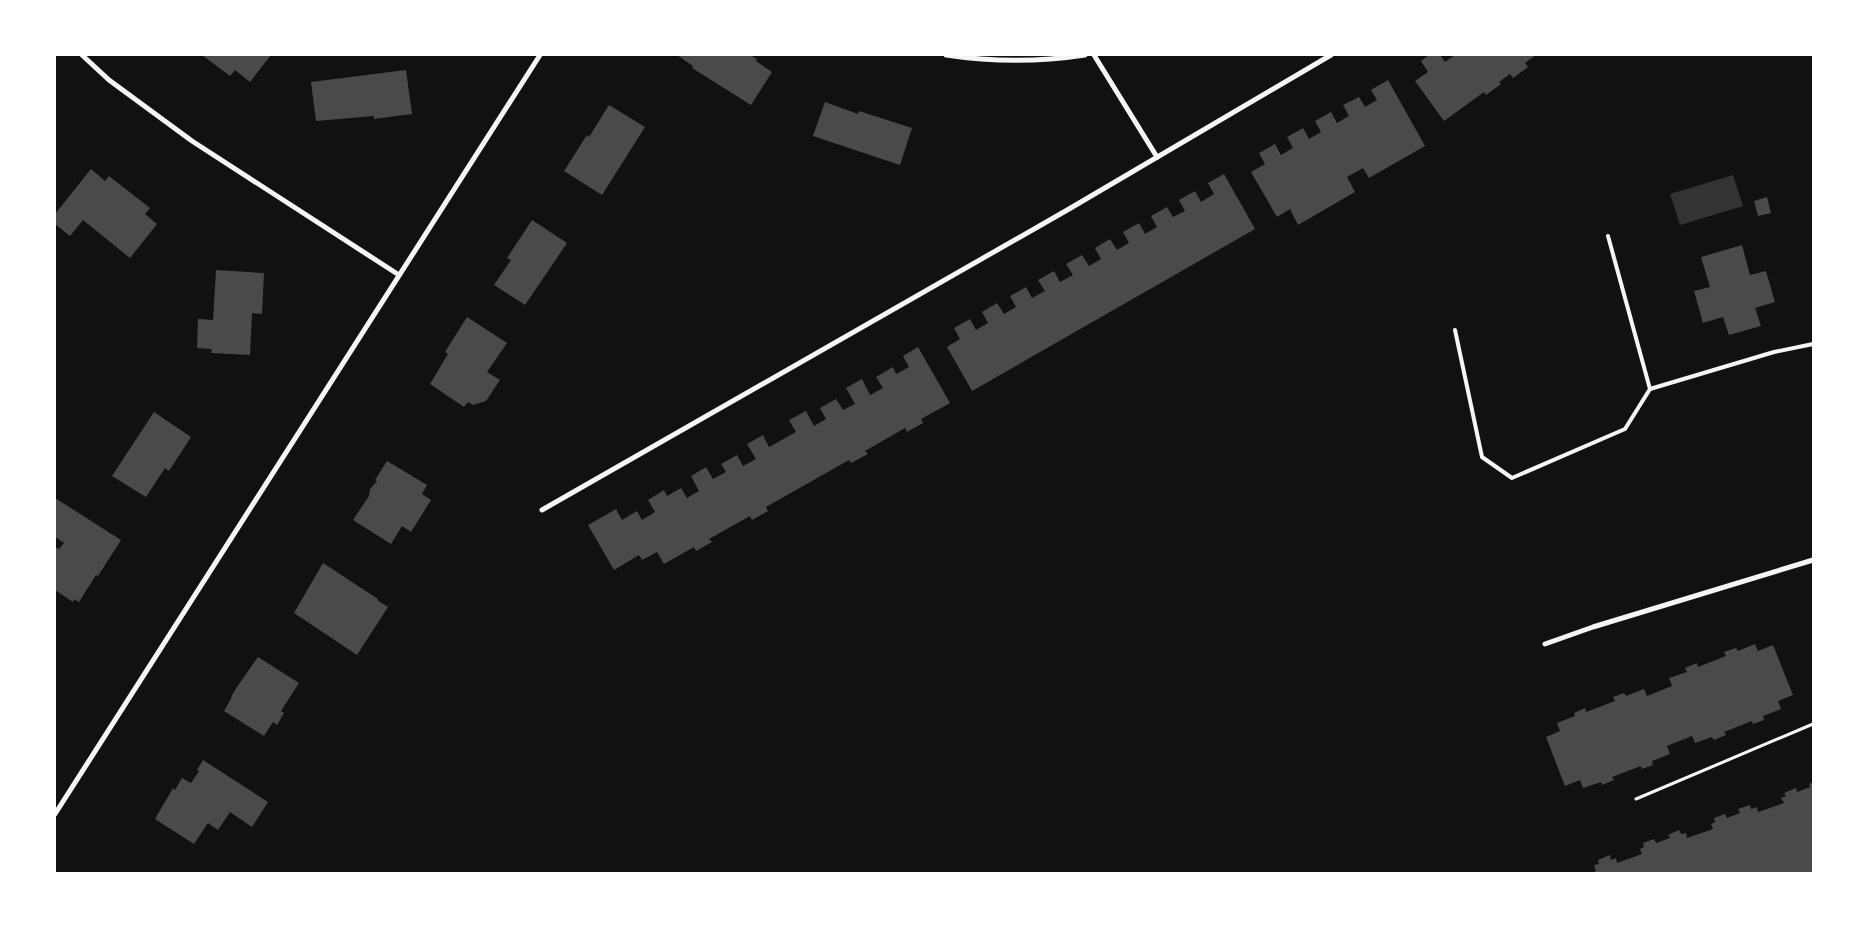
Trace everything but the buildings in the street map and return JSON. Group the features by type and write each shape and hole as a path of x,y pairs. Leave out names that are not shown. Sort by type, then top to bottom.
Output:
{"street":[{"path":"82,55 109,80 192,141 399,275"},
{"path":"55,814 540,55"},
{"path":"946,55 1023,61 1086,55"},
{"path":"1094,55 1157,157"},
{"path":"542,510 1069,209 1331,55"},
{"path":"1545,644 1593,627 1813,560"}],"lane":[{"path":"1608,236 1650,389"},
{"path":"1455,330 1482,457 1512,478 1625,429 1650,389 1774,352 1813,344"}],"path":[{"path":"1636,799 1813,724"}],"shaded area":[{"path":"1733,175 1743,206 1680,225 1670,194"}]}
